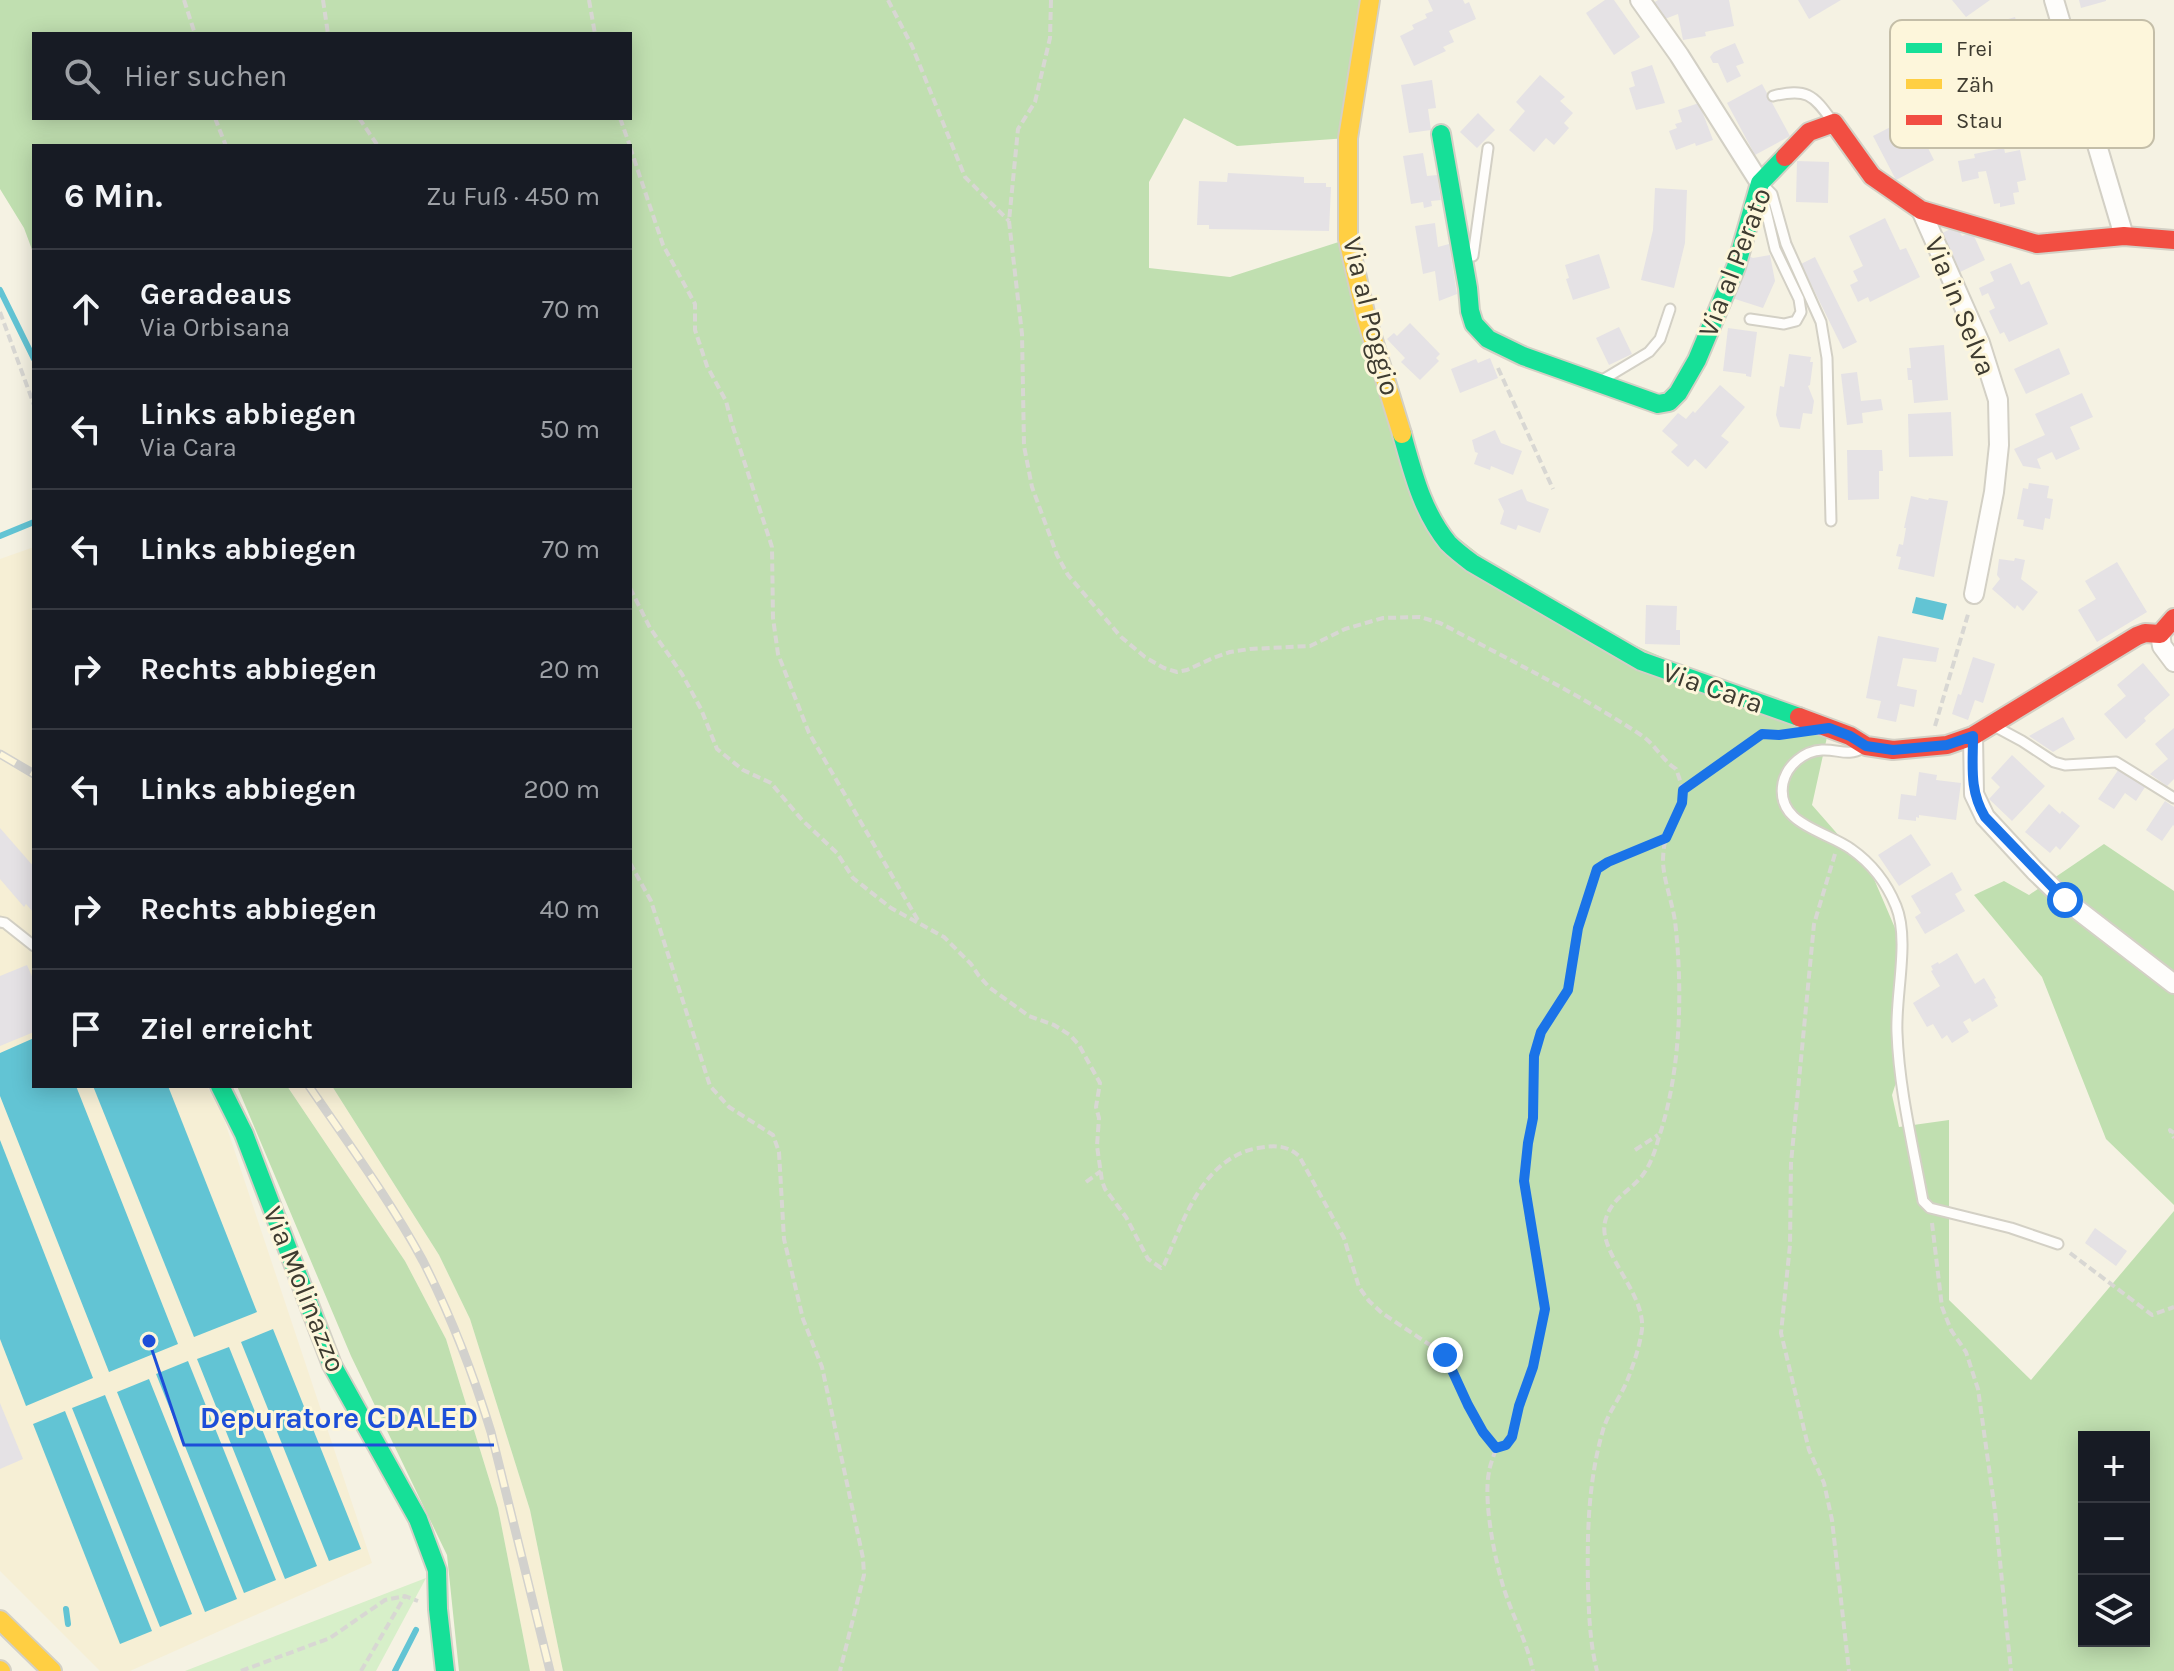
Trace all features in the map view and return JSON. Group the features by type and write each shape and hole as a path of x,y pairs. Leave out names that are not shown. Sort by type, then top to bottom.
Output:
{"main road":[{"name":"Via al Poggio","path":"1370,0 1348,138 1348,239 1366,317 1428,514 1450,545 1472,563"},
{"name":"Via al Perato","path":"1441,134 1470,311 1474,324 1482,334 1523,356 1658,404 1669,402 1678,393 1697,360 1736,267 1760,183 1809,132 1834,123"},
{"path":"1834,123 1872,176 1921,210 2037,244 2124,236 2174,240"},
{"name":"Via Cara","path":"1472,563 1641,661 1829,728 1866,746 1893,750 1947,745 1973,736 2137,636 2160,634"},
{"path":"2160,634 2174,618"},
{"name":"Via Molinazzo","path":"221,1088 244,1134 332,1365 418,1519 437,1570 445,1671"},
{"path":"0,1620 52,1671"}],"street":[{"path":"1640,0 1679,55 1760,183"},
{"path":"2054,0 2060,20"},
{"path":"2098,148 2124,236"},
{"name":"Via in Selva","path":"1921,210 1980,343 1998,400 1999,445 1994,492 1974,594"},
{"path":"2160,634 2162,646 2174,662"},
{"path":"1973,736 1974,794 1985,817 2065,900 2174,984"}],"lane":[{"path":"1773,96 1796,91 1818,101 1834,123"},
{"path":"1468,288 1488,148"},
{"path":"1750,319 1784,324 1796,321 1801,312 1799,299 1775,249 1760,183"},
{"path":"1760,183 1772,194 1786,244 1817,312 1824,336 1831,521"},
{"path":"1598,382 1649,352 1660,339 1670,309"},
{"path":"1993,725 2054,762 2076,765 2116,762 2174,798"},
{"path":"1866,746 1850,754 1825,750 1805,755 1792,766 1783,784 1783,794 1792,815 1809,828 1839,841 1874,870 1899,913 1901,942 1896,1031 1923,1201 1930,1208 2011,1228 2058,1244"},
{"path":"0,922 32,944"}],"path":[{"path":"184,0 194,32"},
{"path":"323,0 328,32"},
{"path":"589,0 595,32"},
{"path":"888,0 912,46 965,177 1009,221"},
{"path":"1051,0 1050,38 1035,102 1018,129 1008,207 1022,334 1024,446 1032,487 1057,555 1068,575 1121,637 1145,657 1177,672 1230,652 1310,646 1345,629 1383,618 1420,617 1440,623 1586,700 1645,738 1676,769 1683,790 1682,803 1666,838 1663,858 1675,920 1678,982 1677,1056 1670,1099 1648,1166 1640,1179 1614,1203 1604,1225 1605,1238 1635,1297 1642,1324 1627,1381 1604,1428 1590,1495 1587,1534 1590,1621 1591,1646 1597,1671"},
{"path":"216,120 225,144"},
{"path":"360,120 377,144"},
{"path":"621,120 629,144"},
{"path":"632,153 663,245 695,304 695,330 707,366 726,401 772,547 773,618 778,654 809,733 920,924"},
{"path":"0,312 32,400"},
{"path":"1498,344 1493,357 1553,489"},
{"path":"632,592 650,628 682,674 701,709 717,749 743,770 771,783 802,820 837,853 853,878 891,908 944,937 990,988 1029,1016 1070,1035 1079,1045 1100,1083 1096,1107 1099,1118 1097,1146 1105,1189 1126,1217 1148,1259 1161,1268 1180,1224 1211,1173 1236,1153 1264,1147 1291,1149 1307,1167 1335,1219 1359,1287 1382,1313 1445,1355 1468,1405 1496,1448"},
{"path":"1928,748 1974,594"},
{"path":"1683,790 1762,734 1792,734"},
{"path":"1496,1448 1506,1445 1512,1437 1533,1367 1545,1309 1524,1181 1533,1118 1534,1056 1541,1032 1568,990 1578,928 1597,869 1666,838"},
{"path":"1839,841 1814,924 1791,1163 1790,1245 1781,1333 1809,1450 1824,1483 1832,1520 1849,1671"},
{"path":"632,867 651,901 710,1086 729,1107 773,1135 779,1152 784,1239 803,1319 822,1367 863,1558 864,1575 840,1671"},
{"path":"1635,1150 1660,1134"},
{"path":"1086,1182 1101,1171"},
{"path":"1930,1208 1942,1307 1951,1330 1966,1352 1978,1389 1995,1511 2011,1671"},
{"path":"2058,1244 2152,1315 2174,1307"},
{"path":"1496,1448 1487,1490 1496,1561 1533,1671"},
{"path":"241,1671 330,1638 385,1600 405,1596 361,1671"}],"shaded area":[{"path":"32,548 32,1088 208,1088 224,1119 372,1563 130,1671 100,1671 0,1571 0,559"},
{"path":"288,1088 333,1088 439,1255 470,1319 530,1510 563,1671 530,1671 498,1508 446,1339 405,1261"}],"green space":[{"path":"0,0 1370,0 1348,138 1237,146 1184,118 1149,182 1149,268 1230,277 1348,239 1428,514 1547,608 1829,728 1812,805 1868,865 1901,942 1900,1070 1892,1095 1899,1127 1949,1120 1949,1300 2031,1380 2174,1211 2174,1671 563,1671 530,1510 470,1319 439,1255 333,1088 632,1088 632,144 32,144 32,250 24,228 0,189"},
{"path":"2104,844 2174,891 2174,1205 2106,1139 2042,977 1974,895 2004,881 2029,895"},
{"path":"238,1088 288,1088 405,1261 446,1339 498,1508 530,1671 459,1671 447,1555 351,1356"},
{"path":"426,1578 376,1671 185,1671"}],"water":[{"path":"1916,597 1947,604 1943,620 1912,613"},
{"path":"32,1039 32,1088 77,1088 178,1344 109,1372 0,1096 0,1053"},
{"path":"94,1088 169,1088 257,1312 194,1337"},
{"path":"0,1140 93,1378 26,1406 0,1339"},
{"path":"273,1329 361,1549 329,1561 241,1342"},
{"path":"229,1347 317,1566 285,1579 197,1359"},
{"path":"188,1361 276,1580 244,1593 156,1374"},
{"path":"149,1379 237,1599 205,1612 117,1392"},
{"path":"105,1395 192,1614 160,1627 72,1408"},
{"path":"65,1411 152,1631 120,1644 33,1424"}],"building":[{"path":"1428,0 1469,2 1476,19 1449,31 1454,42 1443,47 1446,51 1414,66 1400,36 1414,29 1412,25 1427,18 1425,14 1433,11"},
{"path":"1605,0 1614,0 1640,37 1614,55 1586,13"},
{"path":"1658,0 1729,0 1734,26 1683,40 1678,14 1662,20 1650,5"},
{"path":"1798,0 1841,0 1809,19"},
{"path":"1952,0 1990,0 1966,17"},
{"path":"2079,0 2106,0 2106,1 2081,8"},
{"path":"1735,43 1744,63 1736,66 1741,76 1727,83 1718,63 1713,63 1710,57 1714,52"},
{"path":"1652,65 1665,103 1636,110 1629,88 1635,86 1631,72"},
{"path":"1540,75 1565,97 1560,101 1573,113 1564,123 1569,128 1554,145 1546,138 1534,152 1509,130 1525,111 1516,102"},
{"path":"1432,80 1436,108 1428,109 1431,130 1409,133 1401,85"},
{"path":"1762,84 1790,136 1755,155 1727,103"},
{"path":"1699,103 1713,140 1676,150 1669,131 1682,122 1678,110"},
{"path":"1478,113 1495,130 1477,148 1460,132"},
{"path":"1890,127 1890,148 1928,148 1934,160 1896,180 1873,136"},
{"path":"2004,148 2005,153 2020,150 2026,180 2017,182 2019,192 2013,193 2015,204 2000,207 2000,203 1994,204 1986,171 1978,172 1979,178 1962,182 1958,161"},
{"path":"1423,153 1427,176 1437,175 1441,200 1431,201 1432,206 1424,208 1423,202 1411,204 1403,156"},
{"path":"1797,161 1829,162 1828,203 1796,202"},
{"path":"1228,173 1304,177 1304,183 1326,183 1326,187 1331,187 1329,231 1209,229 1209,225 1197,225 1199,181 1227,182"},
{"path":"1655,188 1687,190 1685,243 1674,288 1641,280 1653,230"},
{"path":"1885,218 1900,250 1906,248 1920,277 1870,302 1868,297 1858,302 1850,285 1858,281 1853,271 1863,266 1849,236"},
{"path":"1435,223 1438,247 1449,244 1457,294 1439,301 1435,271 1423,274 1415,226"},
{"path":"1957,226 1962,236 1972,232 1985,260 1958,273 1940,234"},
{"path":"1599,254 1610,288 1573,300 1565,265"},
{"path":"1744,254 1753,258 1770,255 1775,281 1763,308 1732,298"},
{"path":"1815,257 1857,342 1843,349 1801,264"},
{"path":"2011,263 2021,285 2029,281 2048,324 2009,342 2004,332 2000,334 1989,311 1995,308 1988,293 1982,296 1979,288 1994,281 1990,272"},
{"path":"1410,323 1440,354 1436,358 1439,361 1420,380 1401,362 1405,358 1387,339 1394,333 1397,336"},
{"path":"1619,327 1632,354 1609,365 1596,338"},
{"path":"1728,328 1757,332 1751,377 1723,371"},
{"path":"1944,345 1948,400 1914,403 1912,380 1908,380 1907,368 1911,368 1909,348"},
{"path":"2059,348 2070,374 2026,394 2014,369"},
{"path":"1789,354 1811,357 1810,362 1813,362 1808,386 1814,401 1812,414 1803,413 1800,429 1780,427 1776,415"},
{"path":"1490,358 1498,378 1460,393 1451,369 1476,359 1478,363"},
{"path":"1857,372 1861,401 1881,399 1883,410 1862,413 1863,423 1847,425 1841,374"},
{"path":"1720,385 1745,407 1721,436 1729,442 1706,469 1695,459 1688,467 1671,452 1678,445 1662,431 1678,413 1686,419 1693,411 1695,413"},
{"path":"2082,393 2093,417 2070,427 2080,449 2056,460 2052,452 2037,459 2041,469 2023,466 2014,449 2045,435 2035,414"},
{"path":"1951,412 1953,456 1909,457 1908,414"},
{"path":"1495,430 1501,443 1522,451 1513,475 1491,466 1490,470 1474,464 1478,453 1472,440"},
{"path":"1847,450 1882,450 1879,499 1848,500"},
{"path":"2029,483 2049,486 2047,498 2053,499 2050,519 2045,518 2043,530 2023,526 2024,520 2017,519 2023,488 2028,489"},
{"path":"1522,489 1527,501 1549,509 1540,533 1518,525 1516,530 1500,524 1504,511 1498,499"},
{"path":"1911,496 1948,501 1934,577 1898,569 1901,557 1896,556 1899,544 1903,545"},
{"path":"2015,558 2025,560 2021,579 2038,592 2023,611 2017,605 2015,609 1992,589 2000,579 1997,575 1999,559 2014,561"},
{"path":"2117,562 2147,612 2097,642 2078,610 2096,599 2085,581"},
{"path":"1646,605 1677,606 1676,630 1680,630 1680,645 1645,644"},
{"path":"1878,636 1939,648 1936,662 1903,658 1897,686 1917,690 1914,707 1900,704 1896,722 1877,718 1881,701 1866,698"},
{"path":"1973,657 1995,664 1983,703 1975,700 1968,720 1952,714"},
{"path":"2143,663 2170,695 2126,739 2104,714 2126,696 2117,685"},
{"path":"2063,717 2075,739 2053,752 2029,736"},
{"path":"2174,728 2174,779 2167,786 2150,774 2168,759 2155,744"},
{"path":"2012,755 2045,786 2012,821 1989,799 2000,787 1991,778"},
{"path":"2119,769 2145,787 2136,801 2125,793 2114,809 2098,799"},
{"path":"1919,772 1937,775 1936,780 1961,783 1956,820 1919,815 1916,821 1898,819 1901,794 1916,796"},
{"path":"2165,801 2174,807 2174,826 2162,841 2146,830"},
{"path":"2049,804 2080,826 2060,850 2056,846 2050,853 2025,832"},
{"path":"0,828 32,865 32,911 26,904 24,907 0,879"},
{"path":"1911,834 1931,865 1899,886 1878,855"},
{"path":"1952,872 1962,890 1955,894 1965,911 1925,934 1915,917 1921,913 1911,896"},
{"path":"1957,953 1975,984 1984,978 1998,1006 1972,1022 1970,1018 1963,1022 1969,1032 1952,1043 1947,1035 1942,1039 1933,1024 1927,1027 1913,1003 1940,986 1931,966"},
{"path":"27,965 32,976 32,1033 0,1046 0,976"},
{"path":"2095,1228 2127,1251 2116,1266 2085,1243"},
{"path":"0,1403 23,1459 0,1469"}],"waterway":[{"path":"0,290 32,355"},
{"path":"0,536 32,523"},
{"path":"66,1609 68,1624"},
{"path":"395,1671 416,1630"}],"railway":[{"path":"0,754 32,773"},
{"path":"310,1088 410,1238 452,1324 491,1432 550,1671"}],"traffic: fast":[{"path":"1441,134 1474,324 1488,339 1523,356 1658,404 1669,402 1678,393 1697,360 1736,267 1760,183 1785,157"},
{"path":"1402,434 1419,491 1431,518 1448,543 1472,563 1641,661 1799,717"},
{"path":"221,1088 244,1134 332,1365 418,1519 437,1570 445,1671"}],"traffic: slow":[{"path":"1370,0 1348,138 1348,239 1366,317 1402,434"},
{"path":"0,1620 52,1671"}],"traffic: jam":[{"path":"1785,157 1809,132 1834,123 1872,176 1921,210 2037,244 2124,236 2174,240"},
{"path":"1799,717 1850,736 1866,746 1893,750 1947,745 1973,736 2137,636 2160,634 2174,618"}],"place":[{"name":"Depuratore CDALED","path":"149,1341"}],"route":[{"path":"1445,1355 1483,1432 1496,1448 1506,1445 1512,1437 1533,1367 1545,1309 1524,1181 1533,1118 1534,1056 1541,1032 1568,990 1578,928 1597,869 1666,838 1682,803 1683,790 1762,734 1779,735 1829,728 1866,746 1893,750 1947,745 1973,736 1974,794 1985,817 2065,900"}]}
